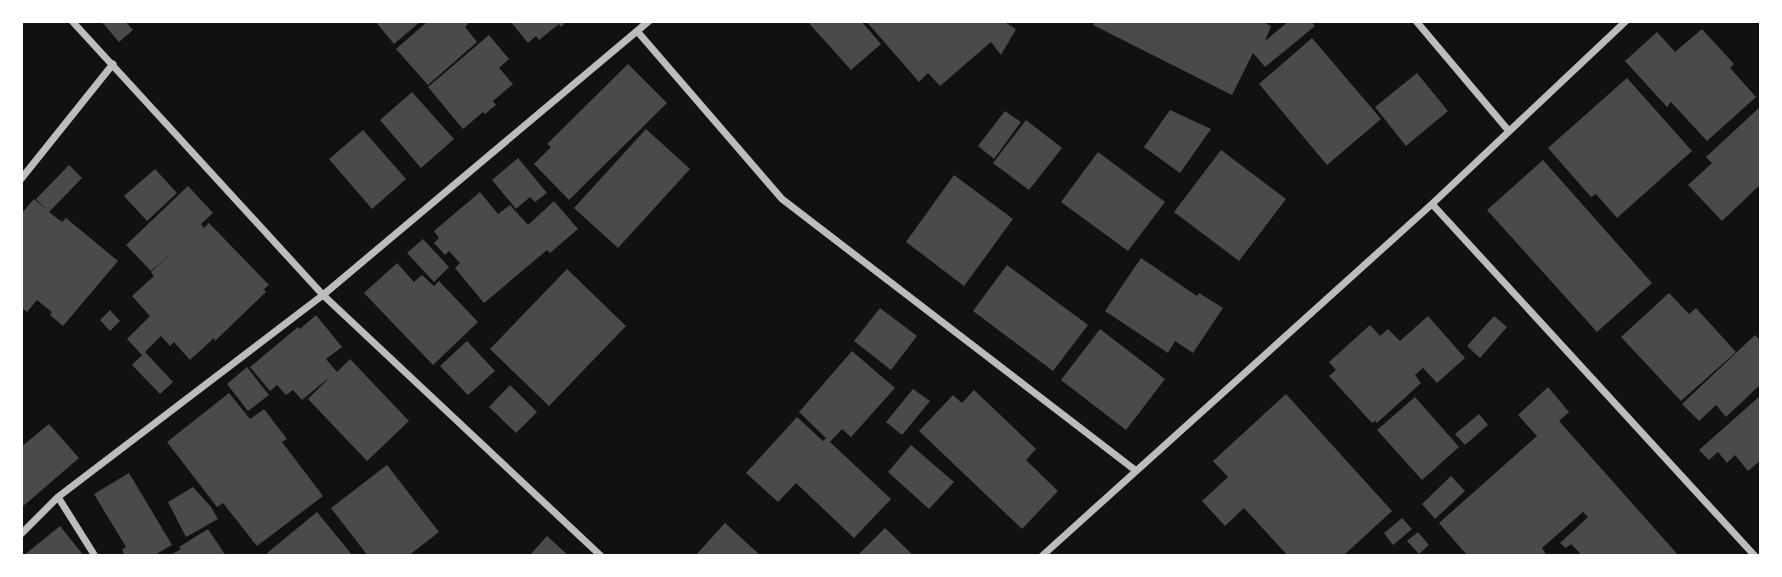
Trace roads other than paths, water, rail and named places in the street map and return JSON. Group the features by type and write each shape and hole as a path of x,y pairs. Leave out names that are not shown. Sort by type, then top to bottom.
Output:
{"street":[{"path":"72,21 323,295 601,556"},
{"path":"21,534 58,497 323,295 649,21"},
{"path":"1416,21 1508,130"},
{"path":"1042,556 1432,204 1626,21"},
{"path":"637,31 782,199 1135,470"},
{"path":"21,179 113,64"},
{"path":"1432,204 1755,556"},
{"path":"58,497 95,556"}]}
